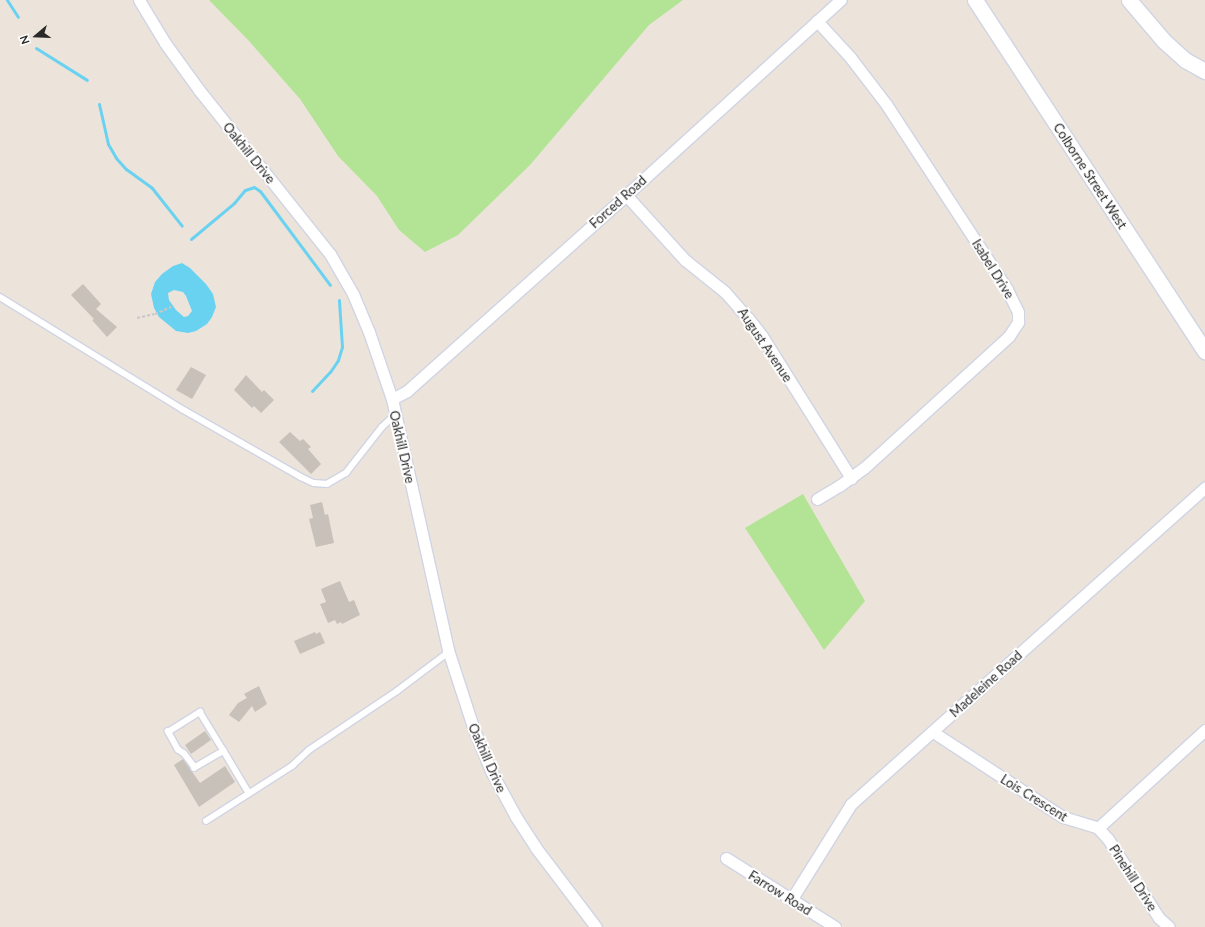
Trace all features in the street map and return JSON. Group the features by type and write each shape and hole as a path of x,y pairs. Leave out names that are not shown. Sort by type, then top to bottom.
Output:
{"main road":[{"name":"Colborne Street West","path":"975,0 1205,351"},
{"path":"1129,0 1164,41 1186,60 1205,71"}],"street":[{"name":"Oakhill Drive","path":"138,0 165,43 199,90 338,266 353,294 369,332 392,399 449,652 473,727 504,798 536,848 596,927"},
{"name":"Forced Road","path":"392,399 406,391 626,195 840,0"},
{"name":"Isabel Drive","path":"817,21 850,57 886,104 1007,289 1018,312 1018,322 1010,336 851,478 817,499"},
{"name":"August Avenue","path":"626,195 682,257 726,292 748,318 762,336 851,478"},
{"name":"Madeleine Road","path":"791,900 851,804 1205,488"},
{"path":"1098,828 1205,730"},
{"name":"Lois Crescent","path":"933,732 1066,819 1098,828"},
{"name":"Pinehill Drive","path":"1098,828 1108,839 1159,918 1169,927"},
{"name":"Farrow Road","path":"726,858 835,927"}],"lane":[{"path":"0,297 182,409 314,483 327,484 346,473 382,427 395,415"},
{"path":"206,821 292,766 309,750 398,691 449,652"},
{"path":"224,751 195,768 184,754 178,750 168,732 200,712 224,751 249,793"}],"path":[{"path":"137,318 155,314 173,306"}],"green space":[{"path":"209,0 683,0 649,25 530,165 458,235 425,252 399,230 377,196 338,156 300,99 249,41"},
{"path":"803,494 865,601 824,650 745,528"}],"water":[{"path":"182,263 190,268 206,284 213,294 216,307 212,317 207,324 196,331 188,333 176,331 159,317 154,308 151,294 155,282 162,274 173,266","holes":["174,290 183,292 192,311 188,316 184,317 176,310 169,300 168,293"]}],"building":[{"path":"83,284 101,304 96,309 117,327 107,337 92,320 94,319 71,295"},
{"path":"191,367 206,375 192,399 176,390"},
{"path":"246,375 262,392 264,390 274,400 261,413 254,406 252,408 234,390"},
{"path":"290,432 300,441 303,439 311,447 308,449 321,464 311,474 279,442"},
{"path":"322,502 325,515 328,514 334,543 316,547 309,519 313,518 310,505"},
{"path":"340,581 349,602 354,600 360,615 342,624 341,622 337,624 335,620 328,623 320,604 326,602 321,589"},
{"path":"315,632 316,634 320,632 325,643 300,654 294,641"},
{"path":"259,686 267,704 255,712 252,706 239,722 229,715 238,703 247,698 244,694"},
{"path":"205,731 211,740 191,754 185,745"},
{"path":"183,759 200,783 225,766 235,782 199,807 174,765"}],"waterway":[{"path":"7,0 18,17"},
{"path":"36,48 87,80"},
{"path":"99,104 108,144 116,158 126,169 152,188 182,226"},
{"path":"191,239 234,203 245,190 254,187 260,191 330,285"},
{"path":"312,391 330,372 338,360 342,347 339,300"}]}
